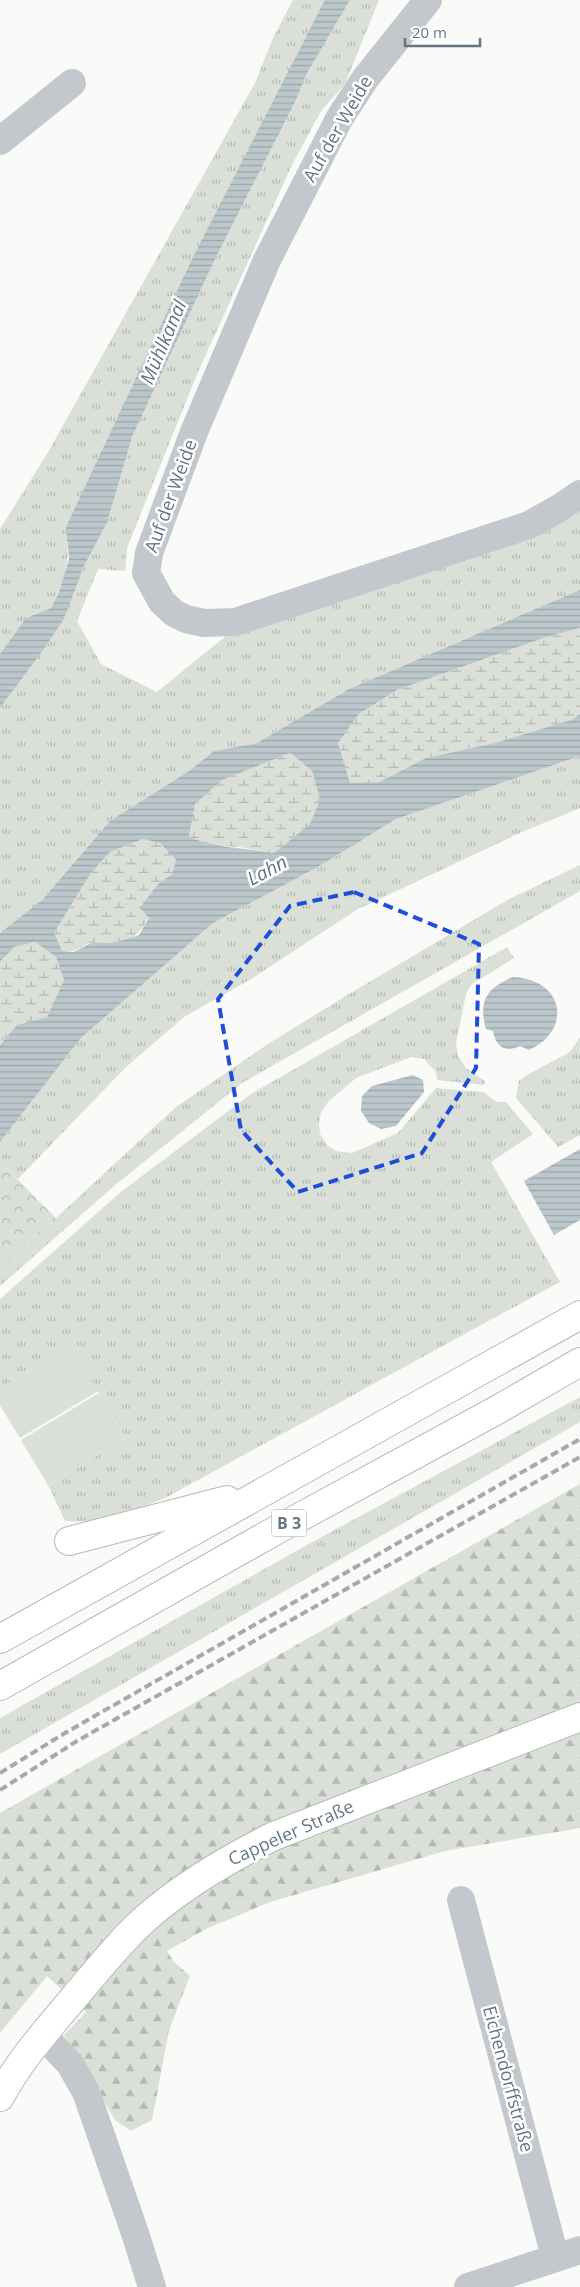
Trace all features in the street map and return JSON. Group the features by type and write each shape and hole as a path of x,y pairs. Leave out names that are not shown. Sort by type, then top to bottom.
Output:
{"main road":[{"name":"B 3","path":"0,1639 580,1315"},
{"name":"B 3","path":"0,1686 580,1362"},
{"path":"69,1541 264,1490"},
{"name":"Cappeler Straße","path":"0,2097 42,2034 145,1919 184,1887 230,1858 274,1836 580,1717"}],"street":[{"name":"Auf der Weide","path":"428,0 365,79 339,120 267,260 194,432 149,553 146,573 162,602 174,613 204,623 235,622 529,525 561,508 580,494"},
{"path":"0,140 72,83"},
{"name":"Eichendorffstraße","path":"461,1900 567,2254"},
{"path":"42,2034 70,2064 86,2092 152,2287"},
{"path":"468,2287 567,2254"}],"highlighted area":[{"path":"354,892 479,944 476,1068 422,1153 298,1192 241,1130 218,999 290,906"}],"green space":[{"path":"293,0 325,0 67,543 66,568 59,592 51,608 26,618 0,654 0,529 47,454 255,83 273,38"},
{"path":"350,0 379,0 345,84 321,111 292,165 198,372 127,548 125,571 98,569 77,621 101,664 157,692 232,631 580,505 580,590 349,689 257,743 214,751 189,771 110,821 42,900 0,933 0,708 64,619 84,566 107,523 132,437 217,255 296,100 306,75"},
{"path":"580,628 580,714 571,720 495,743 426,758 379,782 350,784 338,743 359,714 397,690 546,637"},
{"path":"290,753 312,771 320,799 310,824 274,853 239,847 208,845 189,837 195,804 222,780"},
{"path":"580,756 580,808 522,832 358,909 251,979 184,1017 125,1068 18,1179 5,1167 0,1172 0,1142 81,1038 213,923 318,867 396,819"},
{"path":"143,839 160,843 176,860 172,874 158,884 150,914 141,930 125,941 113,943 94,942 77,950 62,951 54,933 91,873 110,852"},
{"path":"580,865 580,891 242,1083 114,1186 0,1286 0,1265 56,1218 176,1107 268,1044 344,997 509,899"},
{"path":"35,942 56,957 64,980 47,1017 17,1025 0,1045 0,962 14,947"},
{"path":"507,947 514,958 472,984 466,994 456,1043 458,1056 466,1068 485,1081 484,1085 437,1080 436,1072 424,1059 411,1057 356,1078 329,1101 321,1112 320,1134 327,1145 336,1151 352,1153 398,1133 436,1088 483,1092 497,1102 506,1102 533,1134 491,1162 560,1282 165,1498 104,1518 65,1521 48,1485 126,1438 71,1346 0,1388 0,1299 122,1191 251,1094"},
{"path":"580,1037 580,1135 558,1147 516,1098 519,1081 570,1052"},
{"path":"5,1167 56,1218 0,1265 0,1172"},
{"path":"71,1346 98,1391 20,1438 0,1405 0,1388"},
{"path":"99,1393 126,1438 48,1485 21,1440"},
{"path":"580,1397 580,1422 0,1754 0,1718 307,1545"},
{"path":"580,1484 580,1828 445,1851 270,1902 206,1929 167,1951 174,1962 190,1976 169,2030 152,2120 131,2131 115,2120 64,2035 86,2012 47,1976 0,2033 0,1813"}],"water":[{"name":"Mühlkanal","path":"325,0 350,0 306,75 296,100 217,255 132,437 107,523 84,566 64,619 0,708 0,654 26,618 51,608 59,592 69,559 66,527 193,257"},
{"name":"Lahn","path":"580,590 580,628 546,637 397,690 359,714 338,743 350,783 379,782 426,758 495,743 571,720 580,714 580,756 396,819 318,867 213,923 81,1038 0,1142 0,1045 17,1025 47,1017 64,980 56,957 35,942 14,947 0,962 0,933 42,900 110,821 189,771 214,751 257,743 349,689","holes":["290,753 312,771 320,799 310,824 274,853 220,846 189,837 195,804 222,780","143,839 160,843 176,860 172,874 158,884 140,908 149,918 139,935 115,943 93,942 74,952 62,951 54,933 91,873 110,852"]},
{"path":"513,977 530,980 543,986 552,995 557,1006 557,1018 553,1030 543,1041 529,1050 520,1046 506,1049 496,1041 493,1031 486,1029 483,1011 487,997 497,986"},
{"path":"413,1075 423,1080 424,1092 396,1126 381,1129 369,1123 361,1111 362,1096 372,1086"},
{"path":"580,1149 580,1220 554,1235 524,1181"}],"railway":[{"path":"0,1773 65,1733 580,1439"},
{"path":"0,1790 77,1741 580,1457"}]}
